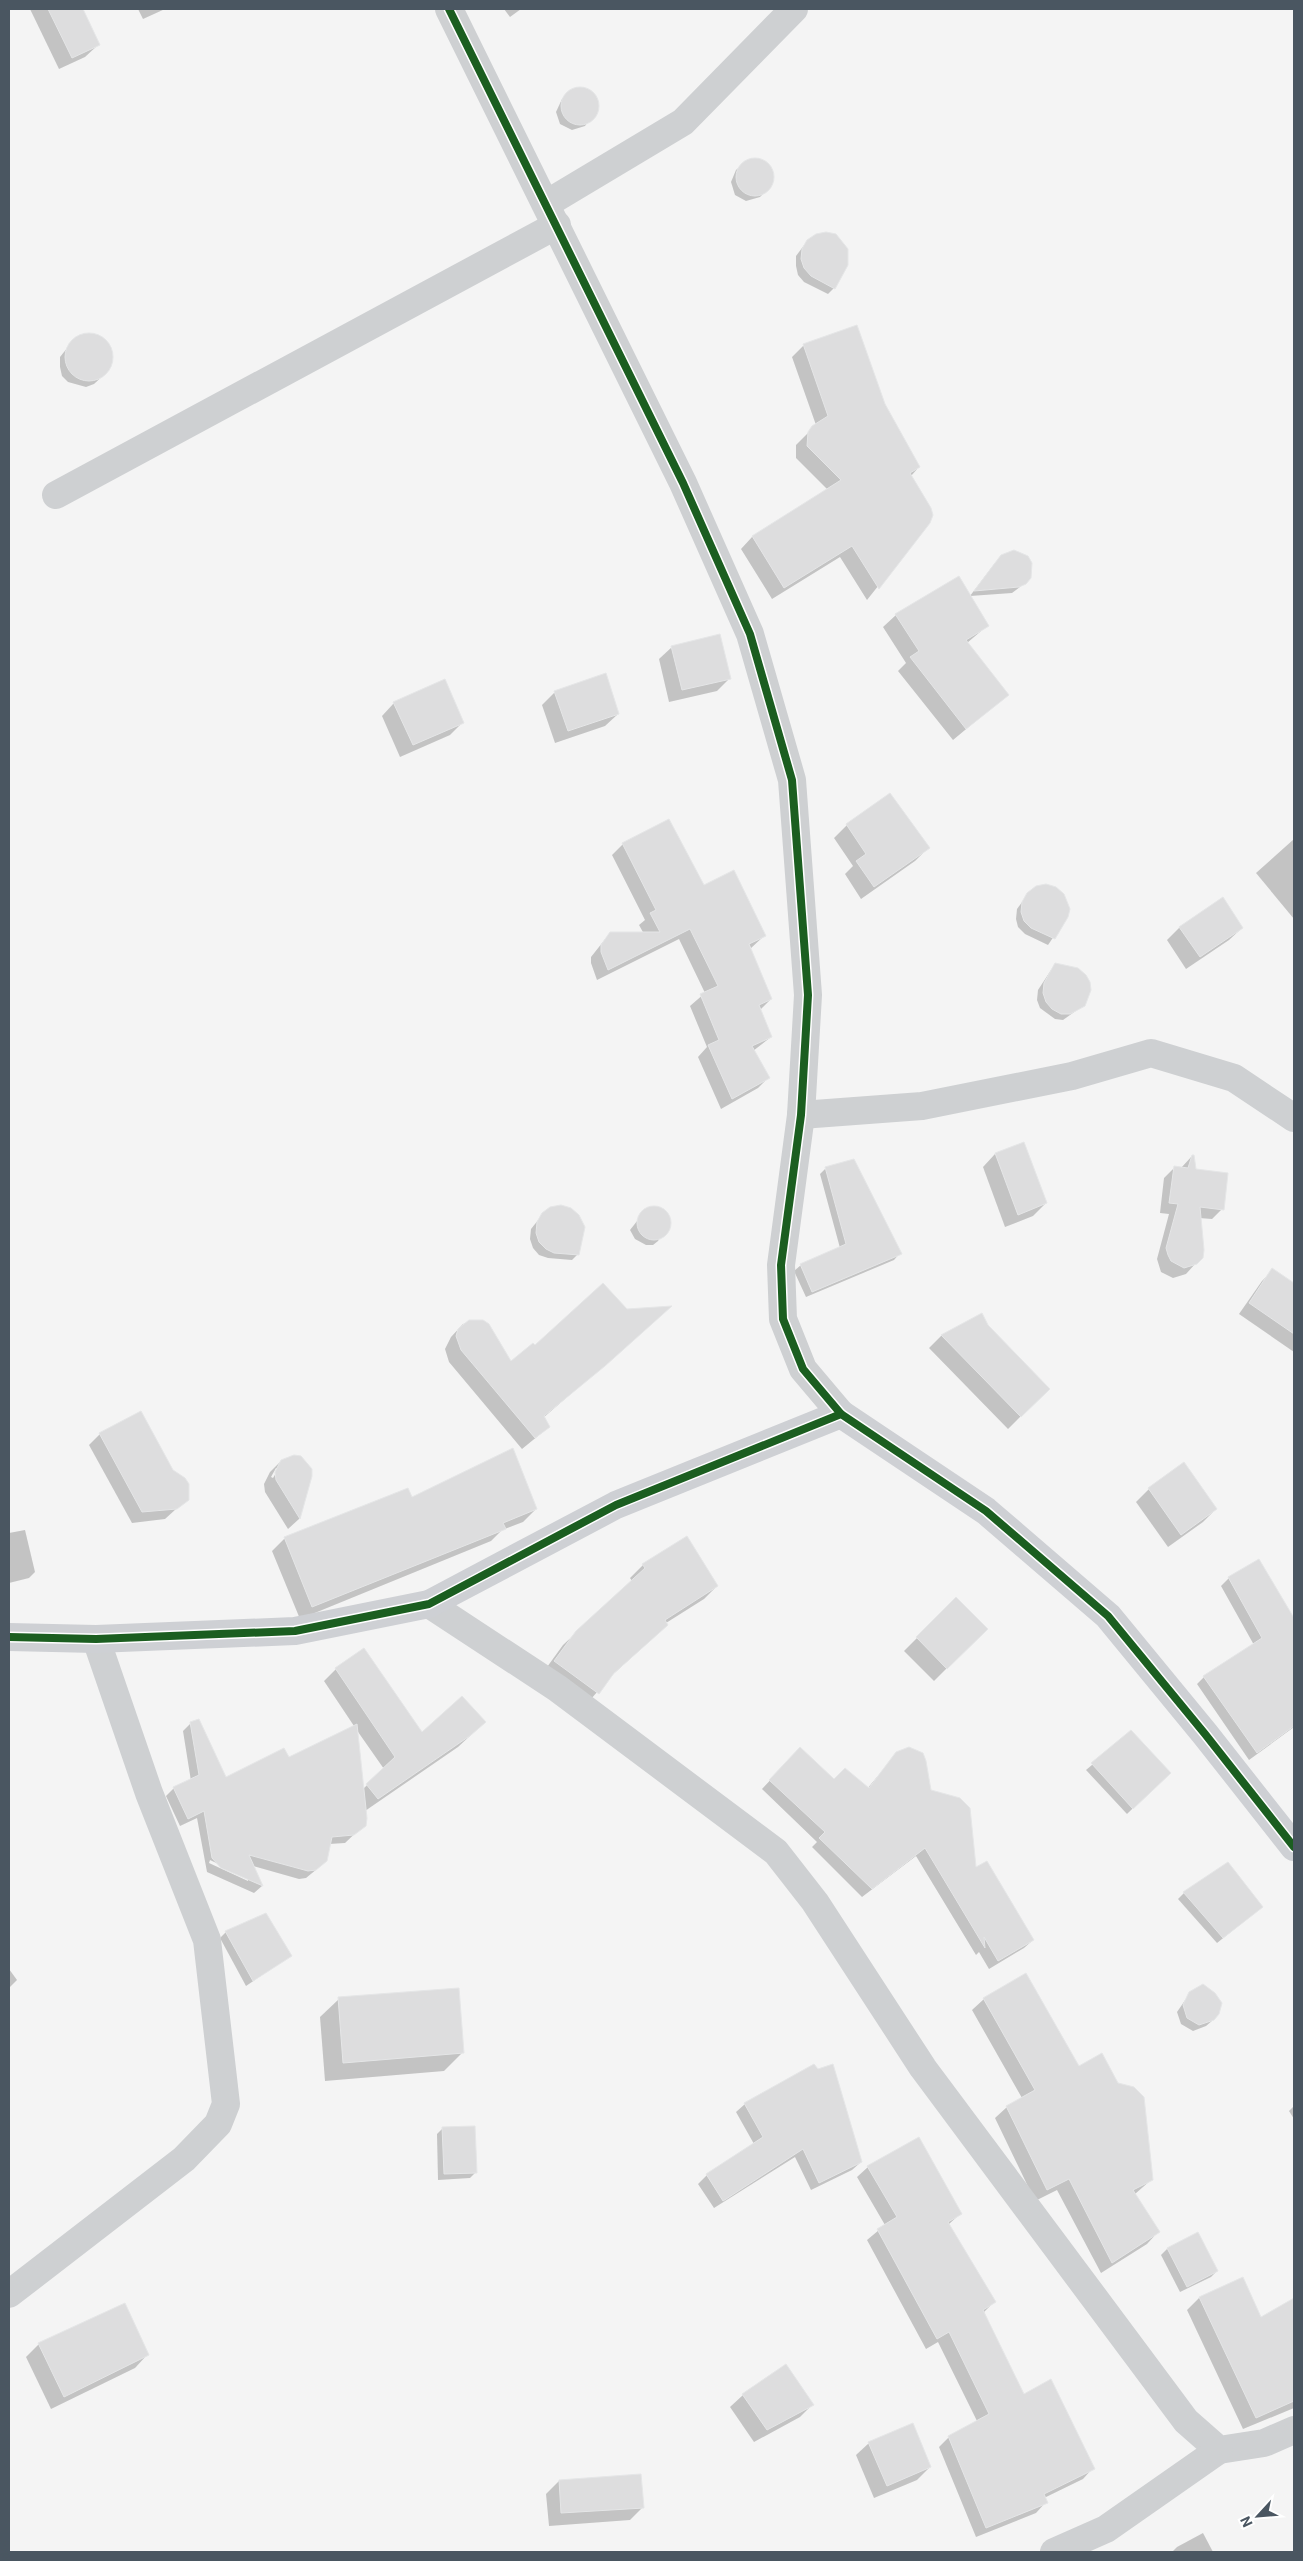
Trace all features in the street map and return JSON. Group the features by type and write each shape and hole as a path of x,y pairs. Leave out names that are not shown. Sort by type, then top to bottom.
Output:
{"street":[{"path":"448,9 552,215 682,483 750,634 789,771 808,995 801,1115 781,1266 784,1319 803,1369 840,1414 986,1511 1108,1616 1205,1734 1294,1847"},
{"path":"56,494 552,215 683,122 794,9"},
{"path":"801,1115 922,1106 1072,1076 1151,1052 1234,1078 1294,1118"},
{"path":"9,1637 96,1639 295,1631 429,1604 616,1504 840,1414"},
{"path":"429,1604 556,1688 776,1852 815,1902 923,2068 1186,2421 1219,2450"},
{"path":"9,2294 184,2159 218,2124 226,2104 207,1940 149,1793 96,1639"},
{"path":"1054,2552 1106,2529 1219,2450 1264,2443 1294,2430"}],"building":[{"path":"48,9 83,9 100,45 72,58"},
{"path":"580,87 593,93 599,106 593,119 580,125 567,119 561,106 567,93"},
{"path":"755,158 768,164 774,177 768,190 755,196 742,190 736,177 742,164"},
{"path":"826,232 836,234 848,249 848,265 835,289 811,276 804,268 801,259 802,249 807,240 816,234"},
{"path":"857,325 885,404 920,467 910,473 931,508 933,515 930,523 879,589 852,546 784,588 752,536 841,480 807,446 808,432 812,426 828,416 803,344"},
{"path":"89,333 98,335 106,340 111,348 113,357 111,366 106,374 98,379 89,381 80,379 72,374 67,366 65,357 67,348 72,340 80,335"},
{"path":"1014,550 1028,556 1032,563 1031,578 1026,584 1019,587 974,591 1001,555"},
{"path":"959,576 989,626 966,640 1009,695 966,729 910,657 919,651 895,614"},
{"path":"720,634 731,679 682,690 671,646"},
{"path":"606,673 619,714 568,731 554,691"},
{"path":"445,679 464,723 413,745 393,702"},
{"path":"890,793 930,848 874,887 856,861 866,854 846,824"},
{"path":"669,819 704,885 734,870 766,936 749,944 772,999 759,1005 772,1037 752,1046 770,1078 732,1099 708,1045 719,1040 700,994 718,986 690,929 608,970 601,952 601,945 610,932 660,932 650,913 656,910 622,843"},
{"path":"1046,884 1056,887 1064,894 1070,909 1068,917 1055,939 1031,928 1024,921 1021,912 1022,902 1027,893 1036,886"},
{"path":"1223,897 1243,928 1200,957 1179,927"},
{"path":"1055,963 1078,968 1086,975 1090,982 1091,990 1085,1006 1070,1014 1061,1014 1052,1009 1046,1002 1043,993 1044,983"},
{"path":"1024,1142 1047,1203 1018,1215 995,1153"},
{"path":"1192,1155 1194,1155 1196,1169 1228,1173 1224,1210 1200,1207 1203,1258 1197,1264 1184,1268 1171,1261 1166,1248 1178,1204 1169,1203 1174,1166 1188,1168"},
{"path":"854,1159 902,1254 812,1292 800,1264 846,1244 825,1167"},
{"path":"561,1205 571,1208 579,1215 585,1227 579,1255 554,1253 546,1249 539,1242 536,1233 537,1222 542,1213 550,1207"},
{"path":"654,1206 666,1211 671,1223 666,1235 654,1240 642,1235 637,1223 642,1211"},
{"path":"1272,1268 1294,1283 1294,1334 1249,1303"},
{"path":"603,1283 627,1309 672,1306 605,1366 544,1416 550,1427 535,1438 461,1350 456,1336 458,1329 469,1320 483,1320 489,1324 511,1361 533,1343 535,1345"},
{"path":"982,1313 988,1325 1050,1389 1021,1417 941,1335"},
{"path":"141,1411 173,1470 185,1478 189,1484 189,1500 177,1509 142,1512 99,1433"},
{"path":"513,1448 537,1509 503,1523 506,1529 312,1607 284,1537 408,1488 412,1497"},
{"path":"294,1455 301,1456 312,1469 312,1476 300,1519 276,1480 275,1472 281,1460"},
{"path":"1184,1462 1217,1509 1181,1535 1148,1488"},
{"path":"687,1536 718,1586 665,1620 668,1625 614,1673 599,1694 554,1661 576,1631 645,1568 642,1564"},
{"path":"1259,1559 1294,1618 1294,1726 1257,1753 1203,1676 1262,1638 1228,1577"},
{"path":"956,1597 988,1629 947,1669 916,1637"},
{"path":"364,1648 422,1732 462,1696 486,1722 471,1735 378,1799 366,1784 395,1757 335,1668"},
{"path":"199,1719 226,1777 284,1748 289,1757 357,1724 367,1818 366,1826 354,1835 332,1837 327,1861 316,1870 308,1871 249,1855 263,1886 221,1868 212,1858 204,1811 188,1819 173,1787 199,1775 190,1722"},
{"path":"1131,1730 1171,1773 1133,1809 1091,1763"},
{"path":"800,1747 834,1779 845,1768 869,1788 896,1752 909,1747 923,1753 931,1790 960,1798 970,1808 976,1867 987,1861 1034,1940 998,1961 984,1937 985,1948 925,1848 872,1889 819,1838 825,1832 769,1780"},
{"path":"1228,1862 1263,1907 1223,1938 1183,1892"},
{"path":"266,1913 292,1956 253,1981 225,1931"},
{"path":"1026,1973 1079,2066 1102,2053 1118,2083 1134,2087 1144,2097 1153,2180 1133,2190 1160,2232 1112,2263 1069,2179 1047,2190 1006,2106 1035,2090 983,1998"},
{"path":"1203,1984 1215,1993 1222,2003 1219,2014 1214,2020 1199,2025 1187,2018 1183,2005 1189,1992"},
{"path":"459,1988 464,2053 343,2063 338,1997"},
{"path":"814,2064 818,2069 833,2064 862,2162 819,2183 803,2149 723,2201 706,2174 763,2137 744,2103"},
{"path":"475,2126 477,2173 444,2174 442,2127"},
{"path":"919,2137 962,2214 948,2222 996,2302 983,2310 1024,2394 1051,2379 1095,2469 1044,2494 1048,2503 986,2528 948,2436 989,2414 949,2332 937,2339 877,2229 897,2217 867,2166"},
{"path":"1198,2232 1218,2271 1187,2287 1167,2248"},
{"path":"1243,2277 1261,2317 1294,2298 1294,2401 1256,2418 1199,2297"},
{"path":"125,2303 149,2355 64,2397 38,2343"},
{"path":"786,2364 814,2405 767,2430 742,2394"},
{"path":"913,2423 931,2467 887,2486 868,2442"},
{"path":"641,2474 644,2508 561,2513 559,2480"}],"cycle path":[{"path":"449,9 683,483 750,634 792,780 808,995 801,1115 781,1265 783,1319 803,1369 841,1414"},
{"path":"9,1637 96,1639 295,1631 429,1604 616,1505 841,1414 986,1511 1108,1616 1205,1734 1294,1847"}]}
